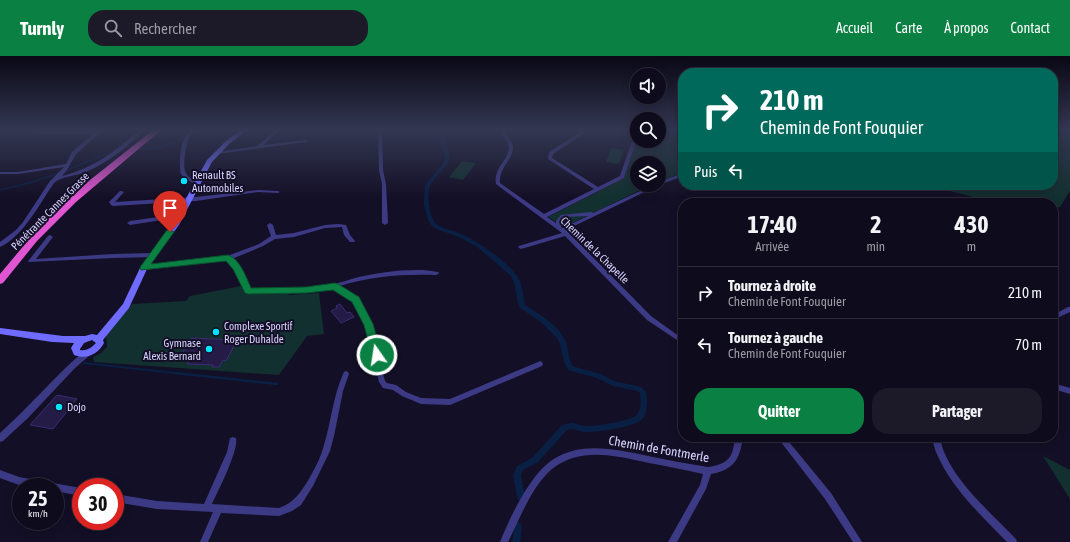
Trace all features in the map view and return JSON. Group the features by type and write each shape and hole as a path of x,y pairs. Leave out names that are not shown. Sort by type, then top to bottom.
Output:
{"highway":[{"name":"Pénétrante Cannes Grasse","path":"0,272 31,236 72,195 122,153"},
{"name":"Pénétrante Cannes Grasse","path":"0,282 29,246 70,204 129,153"}],"main road":[{"path":"65,341 79,354 86,354 97,348 100,343 99,339 106,328 122,311 144,268 175,225 205,169 216,153"},
{"path":"75,350 86,339 104,326 129,299"},
{"path":"0,331 65,341 95,337 99,339"}],"street":[{"path":"0,245 18,231 52,182 58,178 65,169 74,153"},
{"path":"58,178 70,176 92,168 112,153"},
{"path":"184,153 183,173 188,179 198,183"},
{"path":"381,153 381,170 384,184 385,224"},
{"name":"Chemin de la Chapelle","path":"510,153 504,159 498,175 498,184 562,230 649,318 678,338"},
{"path":"552,153 550,158 598,190"},
{"path":"543,216 622,177 630,153"},
{"path":"0,173 65,169"},
{"path":"666,181 678,176"},
{"path":"122,192 112,202 113,204 188,200 258,191 278,192"},
{"path":"521,247 562,230 643,192"},
{"path":"562,230 562,218 567,215 595,214"},
{"path":"130,223 179,216"},
{"path":"270,225 274,236"},
{"path":"144,268 228,258 261,245 274,236 294,235 313,229 337,225 344,226 352,241"},
{"path":"50,237 31,262 113,256 154,255"},
{"path":"228,258 236,268 248,291 306,290 335,286 350,280 370,276 398,273 436,273"},
{"path":"335,286 356,300 364,319 368,324 382,382 386,386 394,387 413,398 421,401 441,403 456,400 540,364"},
{"path":"1058,315 1070,309"},
{"path":"1,437 65,368 75,350"},
{"path":"1,437 86,354"},
{"path":"124,500 157,505 206,508 279,512 287,509 298,502 305,494 328,446 339,388 346,374"},
{"path":"1058,387 1070,391"},
{"path":"206,508 231,452 233,440"},
{"name":"Chemin de Fontmerle","path":"504,542 517,515 542,475 550,466 571,454 583,451 606,450 708,471 717,470 729,464 736,456 738,442"},
{"path":"785,442 828,496 858,542"},
{"path":"936,442 945,463 958,482 1013,542"},
{"path":"672,542 703,486 708,471"},
{"path":"0,474 12,478"},
{"path":"204,542 219,508"}],"green space":[{"path":"609,153 623,153 619,164 606,162"},
{"path":"633,153 678,153 678,174 666,179 666,156 632,156"},
{"path":"1058,153 1070,153 1070,191 1060,207 1058,208 1058,198 977,198 946,190 1058,190"},
{"path":"630,160 630,192 636,192 566,226 563,226 548,217 624,178"},
{"path":"462,161 476,163 463,180 449,177"},
{"name":"Complexe Sportif Roger Duhalde","path":"241,286 245,294 288,293 289,295 319,293 324,334 307,336 279,375 94,362 93,357 101,353 107,347 106,335 132,304 186,301 190,296"},
{"path":"1043,456 1070,470 1070,499"}],"building":[{"path":"340,304 347,313 350,312 354,317 341,323 331,311 337,308 336,306"},
{"name":"Gymnase Alexis Bernard","path":"191,338 237,340 226,361 223,360 219,367 212,367 213,365 187,364 190,359 179,359"},
{"name":"Dojo","path":"57,395 77,399 53,429 30,425"}],"waterway":[{"path":"65,171 108,153"},
{"path":"446,153 447,159 445,164 427,185 427,211 433,224 438,228 455,233 479,246 512,274 517,282 522,306 545,322 559,336 562,341 570,368 599,376 613,383 639,389 643,392 644,407 642,413 637,419 594,429 585,429 571,425 564,428 535,460 520,468 517,475 521,497"},
{"path":"0,190 33,182 59,173"},
{"path":"84,363 184,374"},
{"path":"175,373 277,384"},
{"path":"516,542 518,526"}],"place":[{"name":"Renault BS Automobiles","path":"184,181"},
{"name":"Complexe Sportif Roger Duhalde","path":"216,332"},
{"name":"Gymnase Alexis Bernard","path":"209,349"},
{"name":"Dojo","path":"59,407"}],"route":[{"path":"170,232 144,268 228,258 233,263 248,291 306,290 335,286 356,300 372,334 377,355"}]}
